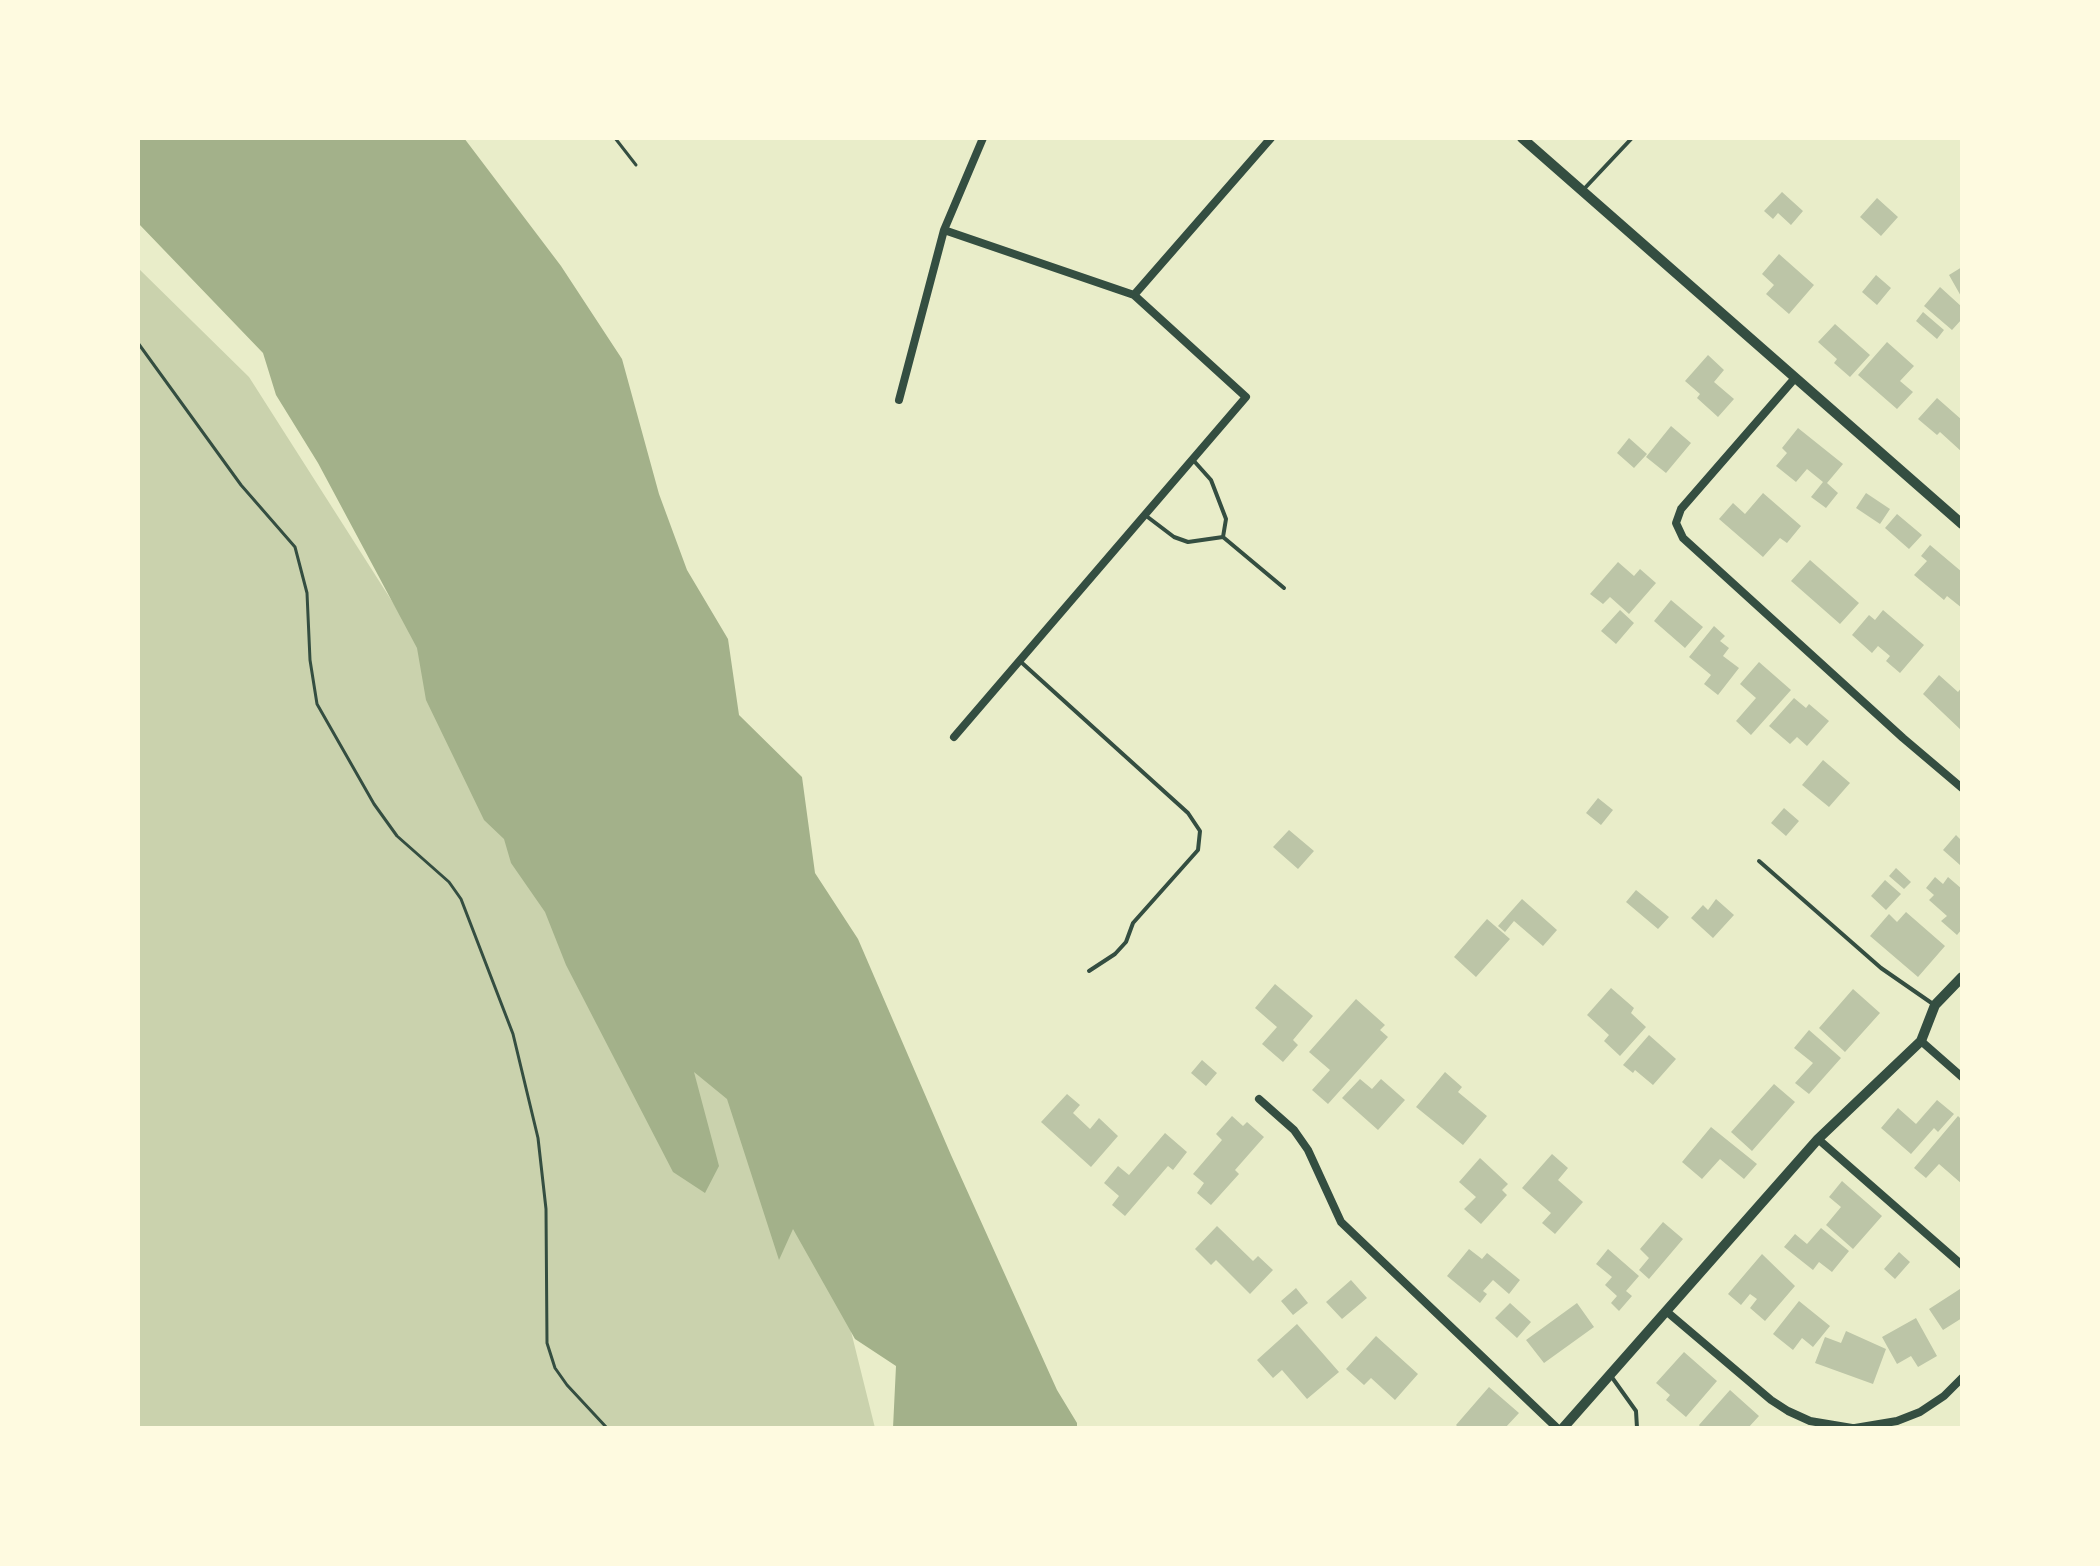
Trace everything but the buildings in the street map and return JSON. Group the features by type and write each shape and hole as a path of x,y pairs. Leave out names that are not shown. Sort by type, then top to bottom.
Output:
{"street":[{"path":"899,400 944,230 983,138"},
{"path":"1134,295 1271,138"},
{"path":"1522,138 1962,524"},
{"path":"944,230 1134,295 1246,397 954,737"},
{"path":"1795,378 1681,509 1676,523 1683,538 1962,788"},
{"path":"1259,1099 1294,1130 1308,1150 1341,1222 1560,1428 1611,1376 1818,1139 1921,1041 1935,1005 1962,977"},
{"path":"1921,1041 1962,1077"},
{"path":"1818,1139 1962,1265"},
{"path":"1666,1311 1771,1400 1810,1421 1854,1428 1897,1421 1920,1412 1944,1396 1962,1378"}],"lane":[{"path":"1582,191 1632,138"},
{"path":"1192,459 1211,480 1226,519 1223,537"},
{"path":"1145,515 1174,537 1188,542 1223,537 1284,588"},
{"path":"1019,661 1188,813 1200,831 1198,850 1133,923 1126,942 1115,954 1089,971"},
{"path":"1759,861 1881,968 1935,1005"},
{"path":"1611,1376 1636,1411 1637,1428"}],"path":[{"path":"615,138 636,165"},
{"path":"138,343 241,485 295,547 307,593 310,660 317,704 389,826 449,882 461,899 513,1034 538,1138 546,1209 547,1343 555,1368 567,1385 607,1428"}],"shaded area":[{"path":"138,138 464,138 561,266 622,359 659,494 687,570 728,639 739,715 802,777 815,873 858,939 951,1155 1077,1428 893,1428 896,1366 855,1339 793,1229 779,1260 727,1099 694,1072 719,1166 705,1193 673,1172 566,965 545,912 511,863 504,839 484,820 426,700 417,648 318,463 276,395 263,353 138,223"},
{"path":"138,268 249,377 462,711 682,983 839,1283 875,1428 138,1428"}]}
